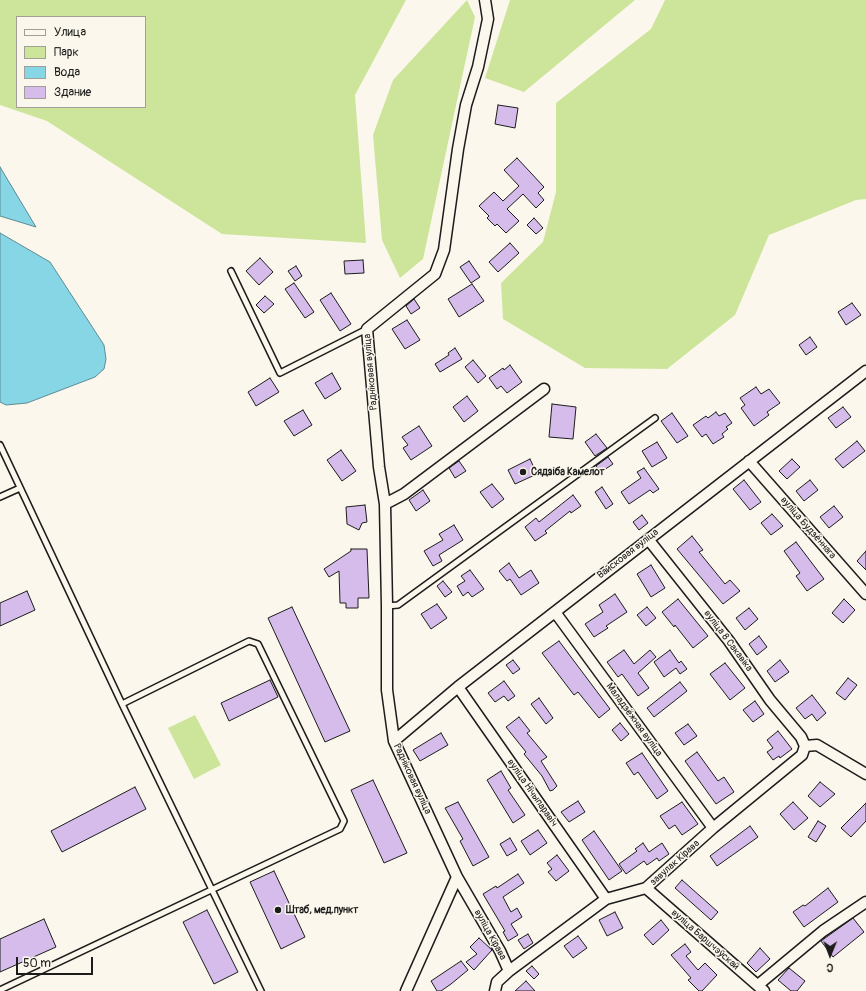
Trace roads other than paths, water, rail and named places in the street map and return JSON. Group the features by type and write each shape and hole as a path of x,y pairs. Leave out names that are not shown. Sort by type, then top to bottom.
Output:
{"street":[{"name":"Радніковая вуліца","path":"457,877 394,741 387,690 388,606 385,504 379,467 368,329 435,274 444,250 458,149 466,105 478,67 488,19 485,0"},
{"name":"Вайсковая вуліца","path":"394,741 458,686 866,372"},
{"path":"385,504 404,494 544,389"},
{"name":"вуліца Будзённага","path":"749,461 866,594"},
{"name":"вуліца 8 Сакавіка","path":"648,539 729,641 770,700 801,737 805,746"},
{"name":"Маладзёжная вуліца","path":"555,612 713,828"},
{"name":"вуліца Нічыпаравіч","path":"458,686 606,899"},
{"path":"805,746 817,745 866,774"},
{"name":"завулак Кірава","path":"509,971 606,899 646,888 713,828 802,755 805,746"},
{"path":"406,991 457,877"},
{"name":"вуліца Кірава","path":"457,877 500,951 509,971 497,982 495,991"},
{"name":"вуліца Баршчэўскай","path":"646,888 761,988"},
{"path":"761,988 823,931 866,902"}],"lane":[{"path":"231,271 280,373 368,329"},
{"path":"388,606 398,605 655,418"},
{"path":"0,445 122,704 262,991"},
{"path":"0,497 20,488"},
{"path":"0,990 340,829 344,821 258,644 249,641 122,704"}],"water":[{"path":"0,167 36,227 0,216"},
{"path":"0,233 50,262 104,345 106,359 104,369 95,377 27,403 6,405 0,402"}],"place":[{"name":"Сядзіба Камелот","path":"523,472"},
{"name":"Штаб, мeд.пункт","path":"278,910"}]}
